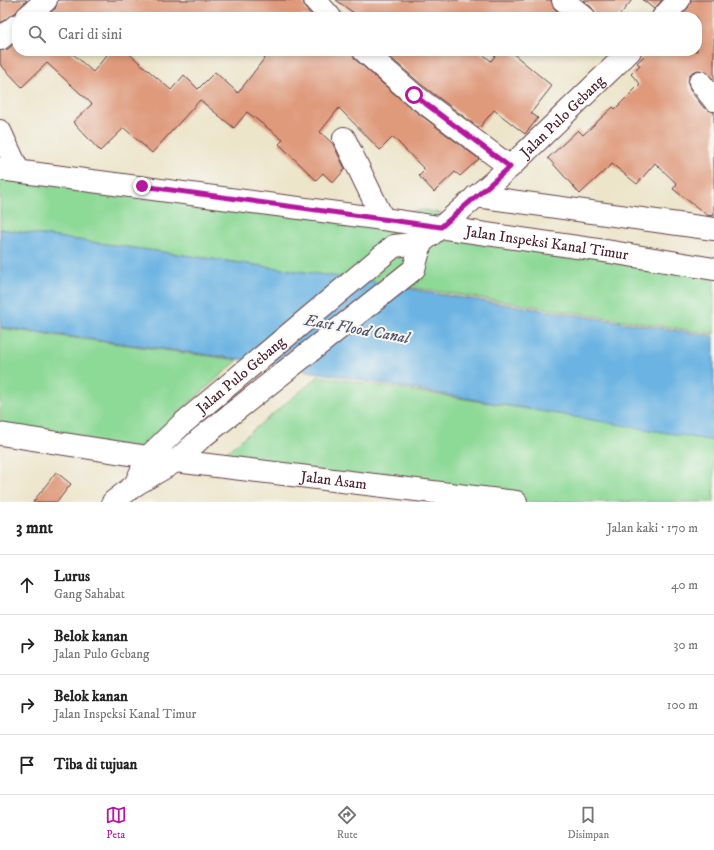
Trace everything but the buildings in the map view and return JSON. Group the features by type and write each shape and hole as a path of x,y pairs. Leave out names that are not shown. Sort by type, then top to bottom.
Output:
{"street":[{"path":"33,12 46,0"},
{"path":"315,0 326,12"},
{"path":"562,0 578,12"},
{"path":"668,12 679,0"},
{"path":"0,39 12,29"},
{"path":"370,56 414,95 510,167"},
{"name":"Jalan Pulo Gebang","path":"135,485 148,458 182,424 394,246 421,243 441,227 510,167 623,56"},
{"path":"700,82 714,100"},
{"path":"0,131 9,170"},
{"path":"344,138 383,219"},
{"name":"Jalan Inspeksi Kanal Timur","path":"9,170 441,227 605,251 714,269"},
{"path":"476,196 714,229"},
{"name":"Jalan Pulo Gebang","path":"113,502 135,485 176,461 201,438 414,269 421,243"},
{"name":"Jalan Asam","path":"0,434 148,458 516,502"}],"green space":[{"path":"0,169 371,215 426,210 616,253 714,267 714,334 375,282 0,229"},
{"path":"0,328 238,360 139,448 0,429"},
{"path":"319,376 642,427 714,441 714,502 516,502 219,458"}],"water":[{"name":"East Flood Canal","path":"0,229 375,282 438,294 714,336 714,441 239,359 0,327"}],"route":[{"path":"142,186 441,227 510,167 414,95"}]}
